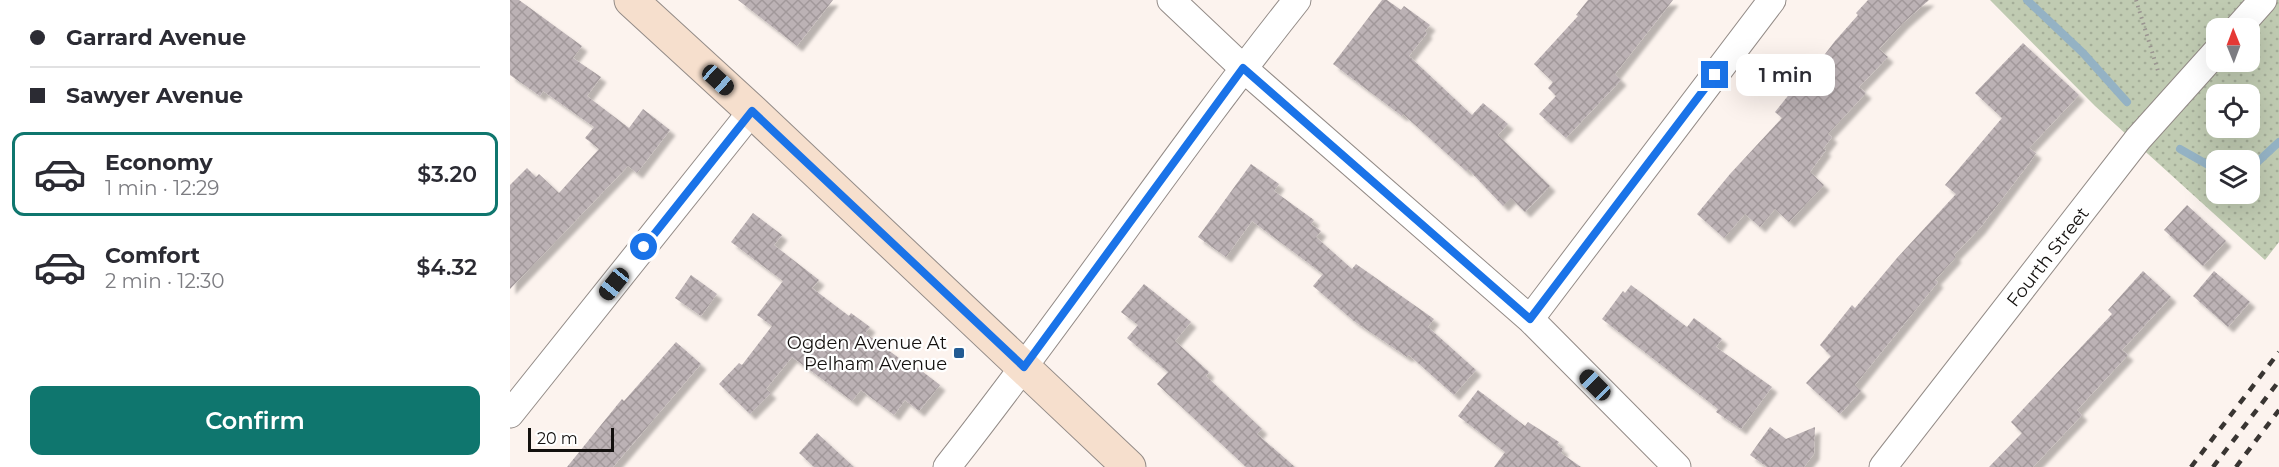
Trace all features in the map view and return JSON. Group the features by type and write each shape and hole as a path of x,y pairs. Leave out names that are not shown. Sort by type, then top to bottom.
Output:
{"street":[{"path":"631,0 752,111 1129,467"},
{"path":"1171,0 1243,68 1530,319 1677,467"},
{"path":"947,467 1024,367 1243,68 1297,0"},
{"path":"1530,319 1772,0"},
{"path":"2247,18 2263,0"},
{"name":"Fourth Street","path":"1883,467 2138,139 2206,63"},
{"path":"510,414 752,111"}],"path":[{"path":"2136,0 2168,106"}],"green space":[{"path":"1990,0 2279,0 2279,242 2265,260 2095,106"}],"building":[{"path":"510,0 519,0 582,46 573,58 601,77 587,96 629,128 643,109 670,130 637,173 628,166 510,289 510,185 527,168 536,177 539,174 559,193 599,149 585,138 594,127 543,91 540,96 510,75"},
{"path":"738,0 833,0 797,46"},
{"path":"1382,0 1387,0 1401,10 1404,6 1430,25 1425,31 1427,33 1409,56 1472,115 1483,103 1508,124 1498,135 1550,186 1525,212 1511,198 1503,206 1468,169 1466,171 1403,114 1402,116 1333,64"},
{"path":"1588,0 1673,0 1615,74 1621,80 1566,138 1539,114 1556,96 1548,88 1553,82 1534,64 1578,16 1576,15"},
{"path":"1868,0 1929,0 1879,49 1888,57 1859,87 1866,93 1828,134 1832,137 1823,149 1826,150 1810,172 1824,185 1789,222 1775,209 1760,227 1745,214 1724,238 1697,214 1730,174 1782,118 1775,112 1799,82 1802,84"},
{"path":"2023,43 2079,95 2029,148 2036,153 2030,162 1980,228 1954,255 1956,257 1935,280 1938,282 1855,385 1861,391 1840,414 1806,383 1831,356 1820,345 1852,305 1855,308 1956,194 1945,185 2002,118 1975,93"},
{"path":"1251,164 1279,184 1274,191 1314,220 1311,224 1321,231 1316,237 1352,269 1356,264 1434,319 1428,327 1476,370 1454,395 1409,355 1407,357 1354,321 1313,286 1323,274 1252,221 1226,257 1198,237"},
{"path":"2187,205 2226,241 2203,266 2164,230"},
{"path":"753,213 782,235 774,245 819,280 812,288 849,316 851,313 870,327 865,333 907,364 910,362 940,385 919,411 905,400 894,415 861,390 852,401 792,357 766,389 771,393 750,414 719,384 739,363 742,365 772,326 757,315 783,281 731,242"},
{"path":"2143,271 2171,297 2122,350 2128,355 2077,410 2082,415 2033,467 1989,467 2022,433 2011,422 2112,314 2108,310"},
{"path":"2214,271 2250,302 2228,327 2193,296"},
{"path":"691,275 717,294 701,316 675,298"},
{"path":"1144,284 1191,322 1175,341 1209,372 1206,376 1262,429 1257,434 1295,467 1246,467 1157,384 1168,372 1127,338 1138,325 1121,312"},
{"path":"1631,285 1687,327 1694,318 1722,339 1716,347 1772,387 1741,429 1716,412 1718,409 1602,319 1623,291 1625,293"},
{"path":"676,342 701,364 613,467 567,467 622,399 624,401"},
{"path":"1478,390 1525,426 1528,422 1559,442 1557,445 1563,449 1561,453 1581,467 1494,467 1505,452 1458,416"},
{"path":"1770,427 1786,439 1815,427 1814,454 1804,467 1767,467 1750,455"},
{"path":"817,433 854,467 814,467 799,453"}],"waterway":[{"path":"2027,0 2083,53 2127,102"},
{"path":"2260,160 2279,142"},
{"path":"2180,149 2206,164"}],"railway":[{"path":"2191,467 2279,352"},
{"path":"2213,467 2279,381"},
{"path":"2236,467 2279,410"}],"place":[{"name":"Ogden Avenue At Pelham Avenue","path":"959,353"}],"route":[{"path":"644,247 752,111 1024,367 1243,68 1530,319 1715,75"}]}
